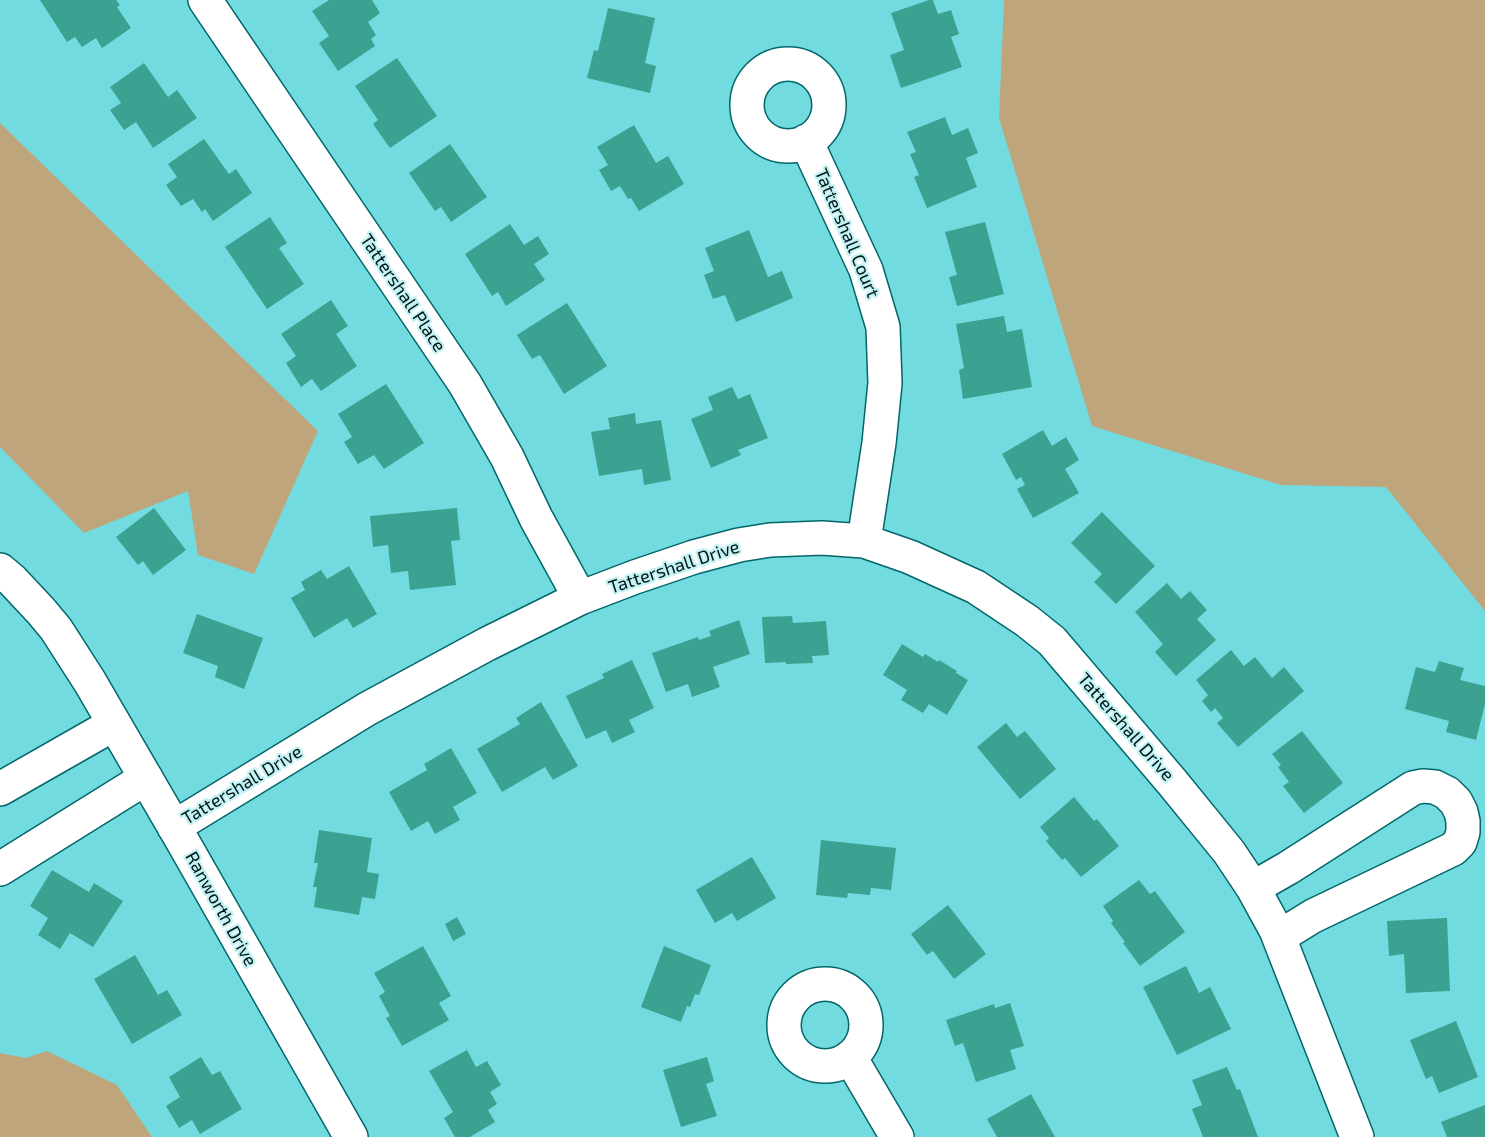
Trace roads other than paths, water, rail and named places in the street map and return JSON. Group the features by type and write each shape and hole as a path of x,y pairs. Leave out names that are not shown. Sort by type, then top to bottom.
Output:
{"street":[{"name":"Tattershall Place","path":"205,0 465,384 507,458 536,518 580,598"},
{"name":"Tattershall Court","path":"806,141 866,270 883,327 885,383 879,443 864,541"},
{"name":"Tattershall Drive","path":"174,827 367,709 487,644 580,598 694,556 739,545 771,540 822,538 864,541 910,557 976,587 1027,621 1052,641 1172,782 1228,852 1253,888 1279,937 1357,1137"},
{"name":"Ranworth Drive","path":"0,570 12,580 56,629 90,682 351,1137"},
{"path":"0,789 114,724"},
{"path":"0,868 146,778"},
{"path":"1253,888 1413,788 1423,786 1435,788 1447,793 1456,802 1463,821 1463,832 1460,842 1453,849 1313,916 1279,937"},
{"path":"850,1057 897,1137"}]}
